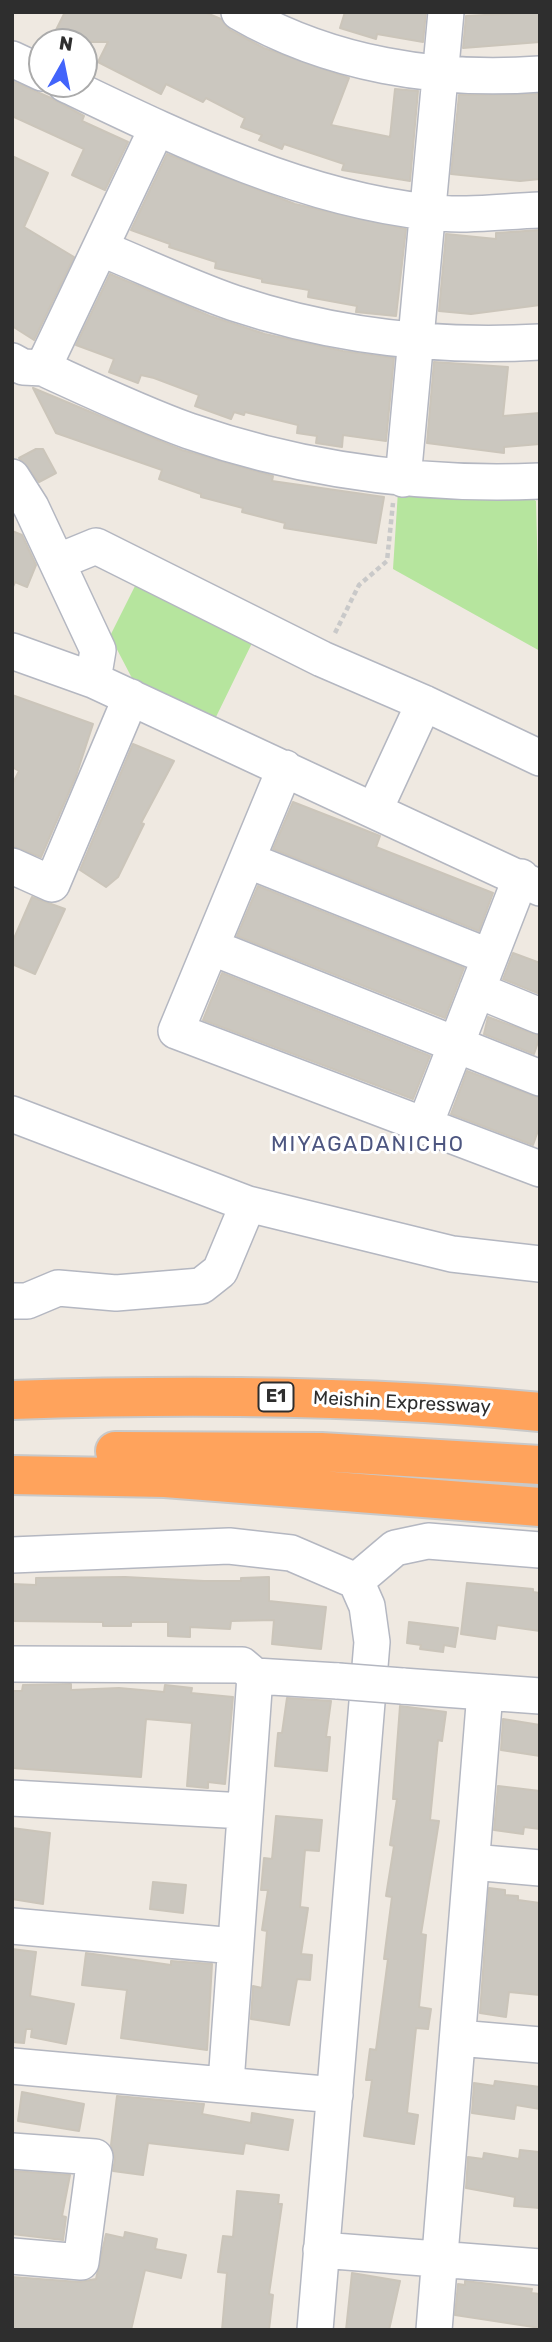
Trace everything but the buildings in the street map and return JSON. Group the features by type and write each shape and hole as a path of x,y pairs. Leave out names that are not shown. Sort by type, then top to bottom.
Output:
{"highway":[{"path":"12,1380 118,1376 325,1378 540,1390"},
{"name":"Meishin Expressway","path":"12,1400 118,1396 326,1398 540,1412"},
{"path":"12,1454 113,1451 321,1452 540,1465"},
{"path":"12,1475 165,1478 540,1507"}],"street":[{"path":"239,12 322,48 374,64 441,74 500,77 540,74"},
{"path":"398,487 417,343 446,12"},
{"path":"12,59 28,66"},
{"path":"94,98 157,128 318,192 430,213 540,210"},
{"path":"157,128 100,248 27,365 190,431 292,461 398,487 540,481"},
{"path":"100,248 233,302 307,324 417,343 540,342"},
{"path":"12,477 57,562 98,650 93,680"},
{"path":"57,562 96,546 322,659 424,702 540,758"},
{"path":"12,651 93,680 530,882 490,957 424,1127"},
{"path":"12,866 52,884 131,697"},
{"path":"375,809 424,702"},
{"path":"285,768 176,1031 540,1169"},
{"path":"247,860 490,957"},
{"path":"211,947 540,1078"},
{"path":"477,990 540,1016"},
{"path":"12,1114 248,1204 452,1254 540,1264"},
{"path":"12,1301 27,1301 58,1288 116,1293 201,1286 220,1271 248,1204"},
{"path":"356,1581 396,1548 428,1541 540,1550"},
{"path":"12,1555 229,1546 291,1553 356,1581 368,1606 372,1642 315,2330"},
{"path":"12,1664 242,1665 255,1676 540,1696"},
{"path":"226,2083 255,1676"},
{"path":"434,2330 485,1692"},
{"path":"12,1798 244,1811"},
{"path":"472,1861 540,1868"},
{"path":"12,1926 235,1946"},
{"path":"458,2038 540,2045"},
{"path":"12,2066 226,2083 335,2095"},
{"path":"12,2151 95,2157 81,2262 12,2256"},
{"path":"321,2250 540,2267"}],"path":[{"path":"322,659 359,585 387,561 398,487"}],"green space":[{"path":"398,491 524,492 536,501 540,651 393,569"},
{"path":"137,582 254,639 215,719 134,682 110,636"}],"district":[{"name":"MIYAGADANICHO","path":"368,1145"}]}
